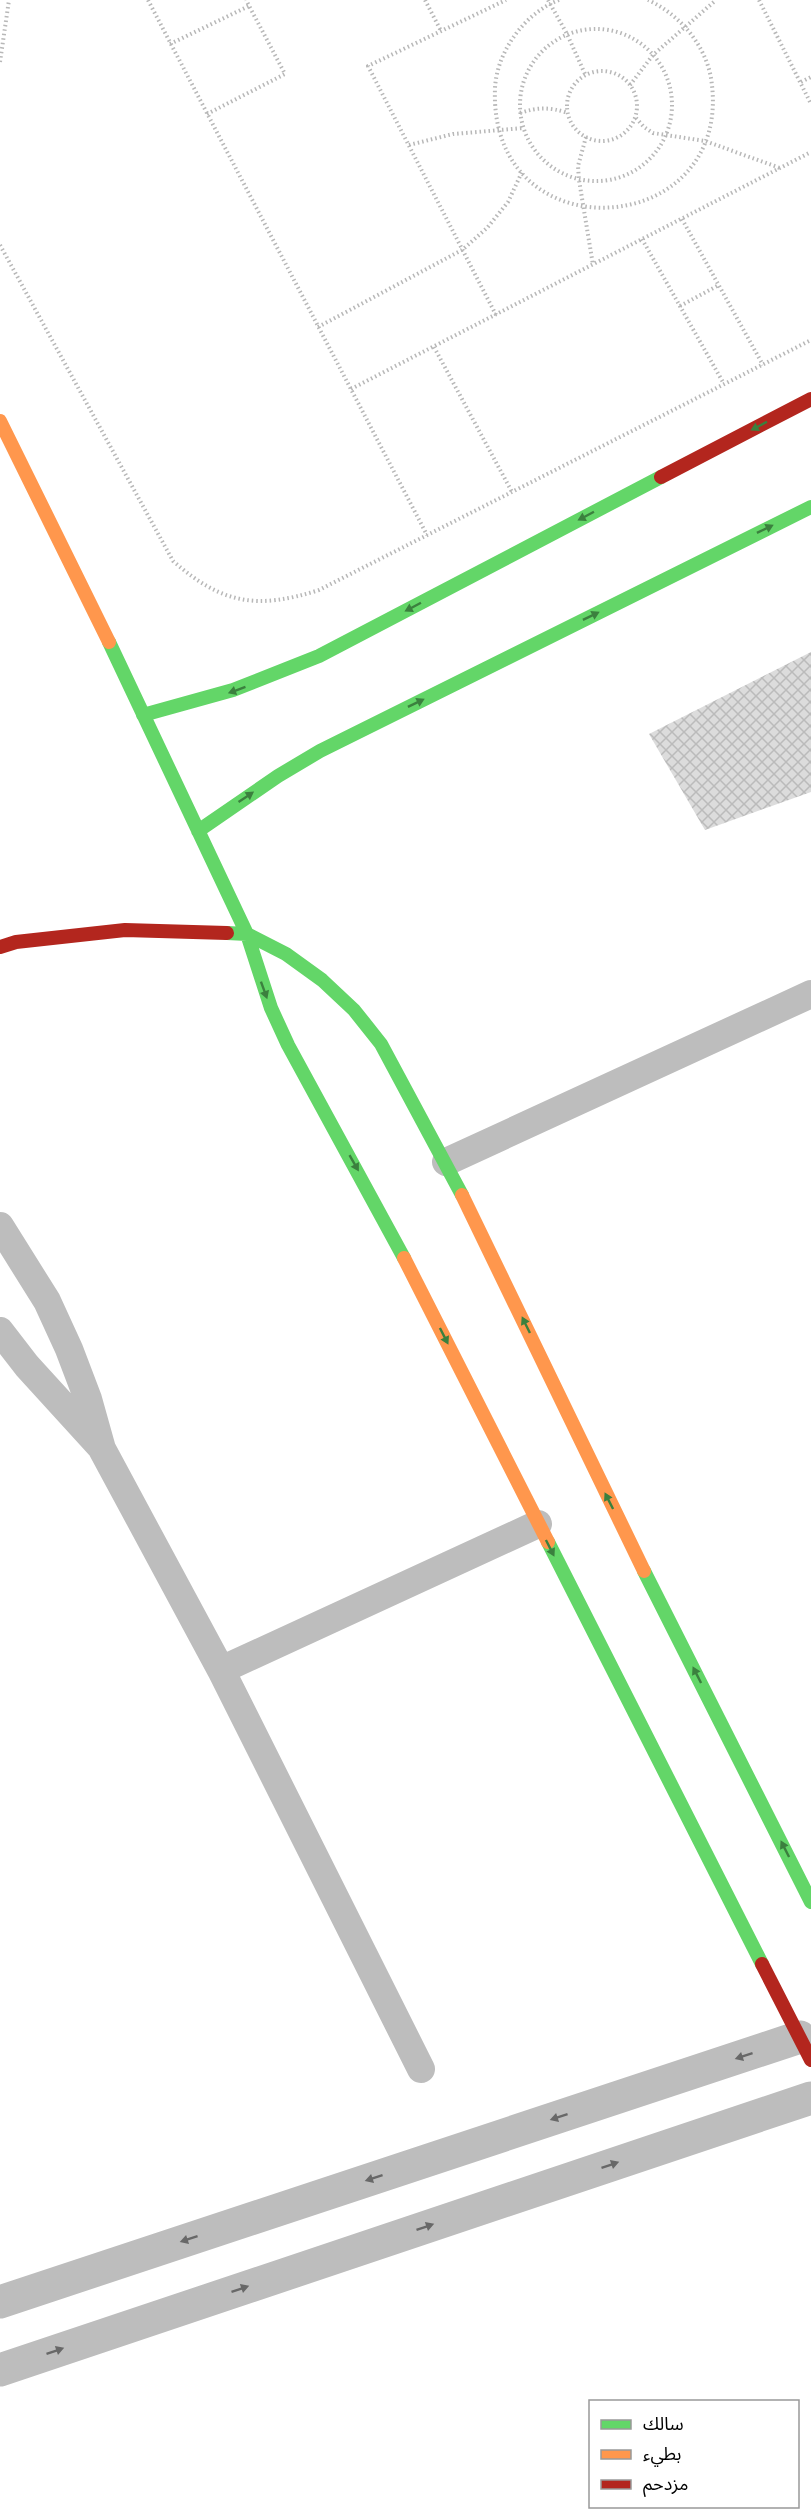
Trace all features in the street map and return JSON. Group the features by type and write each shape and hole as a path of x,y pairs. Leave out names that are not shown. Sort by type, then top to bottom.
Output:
{"street":[{"path":"143,715 235,692 319,656 811,399"},
{"path":"0,421 86,593 247,934 271,1008 288,1045 376,1203 805,2049 0,2302"},
{"path":"198,831 278,776 320,752 811,507"},
{"path":"0,947 16,942 125,930 192,930 247,934 286,954 322,980 354,1010 381,1044 446,1162 551,1376 602,1488 811,1902"},
{"path":"0,2370 811,2098"}],"lane":[{"path":"446,1162 811,994"},
{"path":"0,1226 47,1302 88,1399 102,1449 221,1670 421,2069"},
{"path":"0,1331 56,1400 102,1449"},
{"path":"221,1670 538,1524"}],"path":[{"path":"0,62 8,21 9,0"},
{"path":"147,0 427,535"},
{"path":"207,114 285,74 246,0"},
{"path":"425,0 441,31"},
{"path":"496,315 368,66 506,0"},
{"path":"559,0 549,2 530,18 514,36 502,58 495,82 499,131 508,153 522,172 540,189 561,200 583,207 616,208 633,205 656,196 676,182 693,164 705,141 712,117 713,93 709,69 699,46 684,26 662,7 648,0"},
{"path":"630,85 653,55 716,0"},
{"path":"759,0 811,104"},
{"path":"549,2 585,74"},
{"path":"170,44 249,6"},
{"path":"590,28 614,30 636,40 653,55 665,72 672,93 673,114 667,135 656,154 640,168 621,178 600,182 579,180 554,169 536,151 524,129 520,113 521,88 531,65 546,46 567,34 590,28"},
{"path":"602,70 618,74 630,85 637,100 636,118 628,130 615,139 600,141 586,137 574,128 568,113 567,98 574,84 585,74 602,70"},
{"path":"801,82 811,77"},
{"path":"520,113 535,108 552,108 568,113"},
{"path":"636,118 654,133 705,141 780,168"},
{"path":"409,145 453,135 524,129"},
{"path":"586,137 578,166 593,265"},
{"path":"351,390 811,152"},
{"path":"318,327 462,250 494,220 508,202 522,172"},
{"path":"682,219 763,364"},
{"path":"642,239 724,384"},
{"path":"0,245 173,561 197,581 226,596 258,602 289,600 319,590 811,340"},
{"path":"680,306 719,285"},
{"path":"434,347 512,492"}],"building":[{"path":"811,652 811,792 705,830 649,734"}],"traffic: fast":[{"path":"143,715 233,690 319,656 661,477"},
{"path":"198,831 278,776 320,751 811,507"},
{"path":"109,642 247,934 271,1008 288,1045 404,1258"},
{"path":"227,933 247,934 286,954 322,980 354,1010 381,1044 462,1195"},
{"path":"548,1542 762,1964"},
{"path":"644,1571 811,1902"}],"traffic: slow":[{"path":"0,421 109,642"},
{"path":"462,1195 644,1571"},
{"path":"404,1258 548,1542"}],"traffic: jam":[{"path":"661,477 811,399"},
{"path":"0,947 16,942 125,930 227,933"},
{"path":"762,1964 811,2060"}]}
